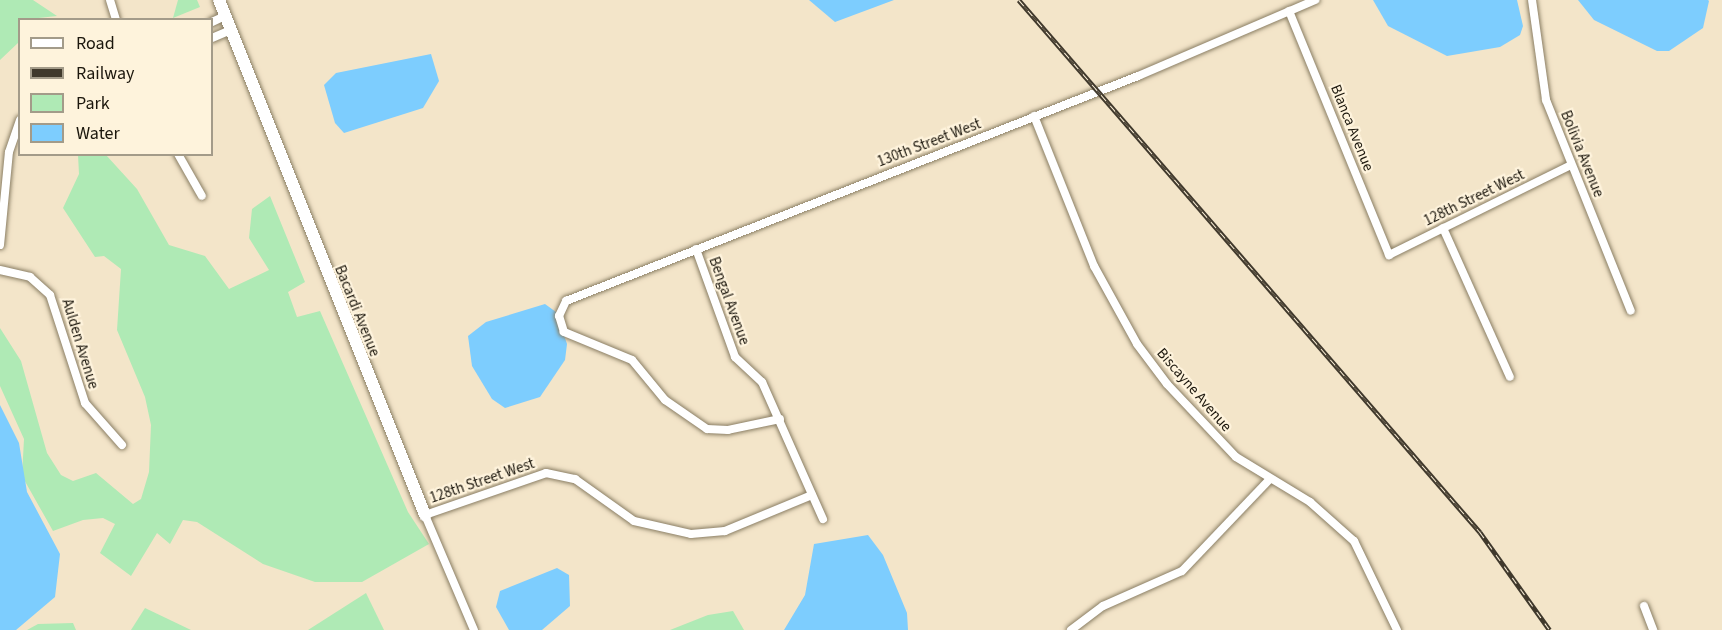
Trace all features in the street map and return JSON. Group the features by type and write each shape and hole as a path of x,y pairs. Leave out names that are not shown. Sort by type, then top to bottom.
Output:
{"street":[{"path":"110,0 115,18"},
{"name":"Bacardi Avenue","path":"219,0 425,515 474,630"},
{"name":"130th Street West","path":"780,418 728,430 707,429 665,400 632,360 564,332 559,316 566,301 1034,116 1315,0"},
{"name":"Bolivia Avenue","path":"1532,0 1539,78 1571,165 1631,311"},
{"name":"Blanca Avenue","path":"1289,11 1389,255"},
{"path":"213,22 225,16"},
{"path":"213,38 231,30"},
{"name":"Biscayne Avenue","path":"1034,116 1094,266 1136,342 1199,421 1269,480 1310,502 1354,541 1397,630"},
{"path":"0,244 9,152 18,126"},
{"path":"178,156 202,196"},
{"name":"128th Street West","path":"1389,255 1571,165"},
{"path":"1443,228 1510,377"},
{"name":"Bengal Avenue","path":"696,249 735,357 762,382 780,418 823,519"},
{"name":"Aulden Avenue","path":"0,270 30,277 50,295 85,403 122,445"},
{"name":"128th Street West","path":"425,515 546,473 575,479 634,521 691,534 725,531 812,495"},
{"path":"1071,630 1103,606 1182,571 1269,480"},
{"path":"1644,606 1653,630"}],"green space":[{"path":"0,0 33,0 57,16 18,18 18,43 0,60"},
{"path":"178,0 197,0 200,7 173,18"},
{"path":"78,156 107,156 137,189 169,245 205,256 229,289 269,270 249,238 252,209 270,196 305,282 288,292 297,317 320,311 408,512 429,544 362,582 315,582 263,564 197,522 183,520 170,544 157,533 131,576 100,553 115,524 103,518 83,520 53,531 22,476 24,439 0,386 0,328 21,361 47,453 61,475 73,481 96,473 133,504 141,499 149,472 151,425 145,397 117,330 121,269 104,256 95,257 63,208 79,174"},
{"path":"366,593 384,630 308,630"},
{"path":"145,608 191,630 131,630"},
{"path":"733,611 744,630 670,630 708,615"},
{"path":"73,623 76,630 27,630 38,624"}],"water":[{"path":"809,0 894,0 835,22"},
{"path":"1373,0 1517,0 1523,26 1520,35 1500,47 1447,56 1388,26"},
{"path":"1578,0 1709,1 1703,28 1669,51 1657,51 1594,20"},
{"path":"431,54 439,81 423,108 344,133 335,123 324,85 336,73"},
{"path":"545,304 556,312 567,344 565,360 540,397 505,408 492,399 472,366 468,336 486,322"},
{"path":"0,405 19,443 27,492 60,554 55,597 16,630 0,630"},
{"path":"868,535 883,555 907,613 908,630 784,630 805,595 814,544"},
{"path":"557,568 569,575 570,606 542,630 509,630 496,607 500,591"}],"railway":[{"path":"1019,0 1480,532 1550,630"}]}
